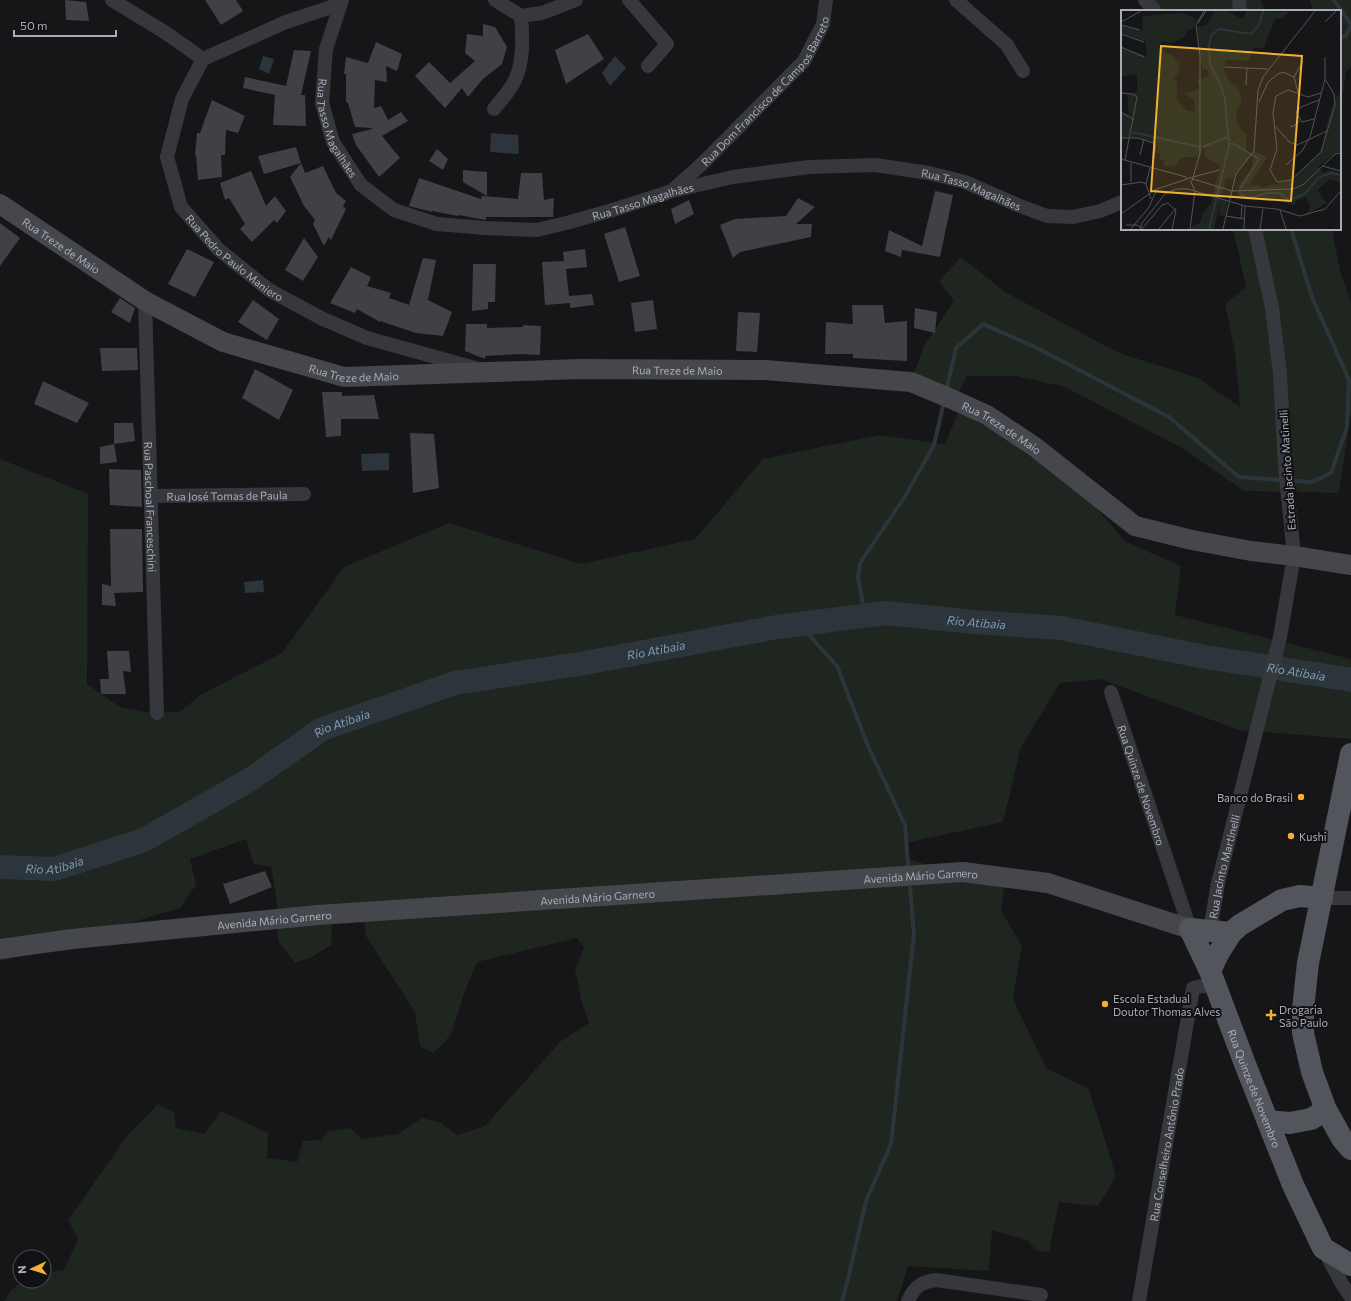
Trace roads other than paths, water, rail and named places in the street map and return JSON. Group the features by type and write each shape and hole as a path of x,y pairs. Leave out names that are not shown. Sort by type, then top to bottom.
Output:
{"main road":[{"path":"1351,754 1308,963 1303,1009 1303,1033 1312,1072 1326,1110 1343,1140 1351,1149"},
{"path":"1213,979 1218,954 1210,931 1240,925 1282,900 1300,896 1322,898"},
{"name":"Rua Quinze de Novembro","path":"1210,931 1213,979 1244,1064 1293,1185 1323,1248"},
{"path":"1268,1121 1290,1123 1311,1119 1326,1110"},
{"path":"1323,1248 1351,1265"}],"street":[{"path":"112,0 166,33 203,59 286,22 341,2"},
{"path":"495,0 521,16 542,13 576,0"},
{"path":"629,0 667,44 648,66"},
{"name":"Rua Dom Francisco de Campos Barreto","path":"672,190 704,162 804,61 823,24 826,0"},
{"path":"956,0 1007,45 1023,72"},
{"path":"1145,0 1154,10"},
{"path":"1239,0 1240,10"},
{"name":"Rua Tasso Magalhães","path":"341,2 326,49 322,103 333,142 361,185 394,210 437,224 537,230 597,215 672,190 733,177 809,167 875,165 929,173 965,182 1020,206 1048,216 1073,217 1100,211 1121,202"},
{"path":"494,109 513,84 521,61 521,16"},
{"name":"Rua Pedro Paulo Maniero","path":"203,59 182,99 167,157 181,207 218,249 269,290 323,319 367,338 489,372"},
{"name":"Rua Treze de Maio","path":"0,204 145,300 222,342 344,376 580,369 765,370 911,382 987,415 1035,447 1135,526 1192,540 1251,551 1351,565"},
{"name":"Estrada Jacinto Matinelli","path":"1255,230 1272,308 1280,374 1285,466 1294,556 1280,637 1262,710"},
{"name":"Rua Paschoal Franceschini","path":"145,300 157,713"},
{"name":"Rua José Tomas de Paula","path":"151,496 304,494"},
{"name":"Rua Quinze de Novembro","path":"1111,692 1210,931"},
{"name":"Rua Jacinto Martinelli","path":"1210,931 1218,883 1262,710"},
{"name":"Avenida Mário Garnero","path":"0,949 72,939 318,914 963,872 1048,883 1210,931"},
{"path":"1322,898 1351,898"},
{"name":"Rua Conselheiro Antônio Prado","path":"1139,1301 1193,988 1202,986 1213,979"},
{"path":"1323,1248 1342,1284 1351,1297"},
{"path":"908,1301 912,1291 925,1282 936,1280 1041,1295"}],"waterway":[{"path":"1334,0 1341,10"},
{"path":"1341,10 1351,25"},
{"path":"1341,37 1345,37 1351,26"},
{"path":"946,391 956,348 983,324 1037,348 1169,417 1239,477 1312,482 1331,473 1347,427 1349,380 1312,297 1291,230"},
{"path":"865,615 858,577 860,563 906,495 934,445 944,402"},
{"name":"Rio Atibaia","path":"0,867 54,869 144,840 251,779 322,729 455,683 585,663 777,627 886,613 974,622 1061,628 1200,656 1351,680"},
{"path":"799,624 837,666 868,746 905,825 908,864"},
{"path":"842,1301 866,1201 891,1144 914,934 910,888"}],"place":[{"name":"Banco do Brasil","path":"1301,797"},
{"name":"Kushi","path":"1291,836"},
{"name":"Escola Estadual Doutor Thomas Alves","path":"1105,1004"},
{"name":"Drogaria São Paulo","path":"1271,1015"}]}
